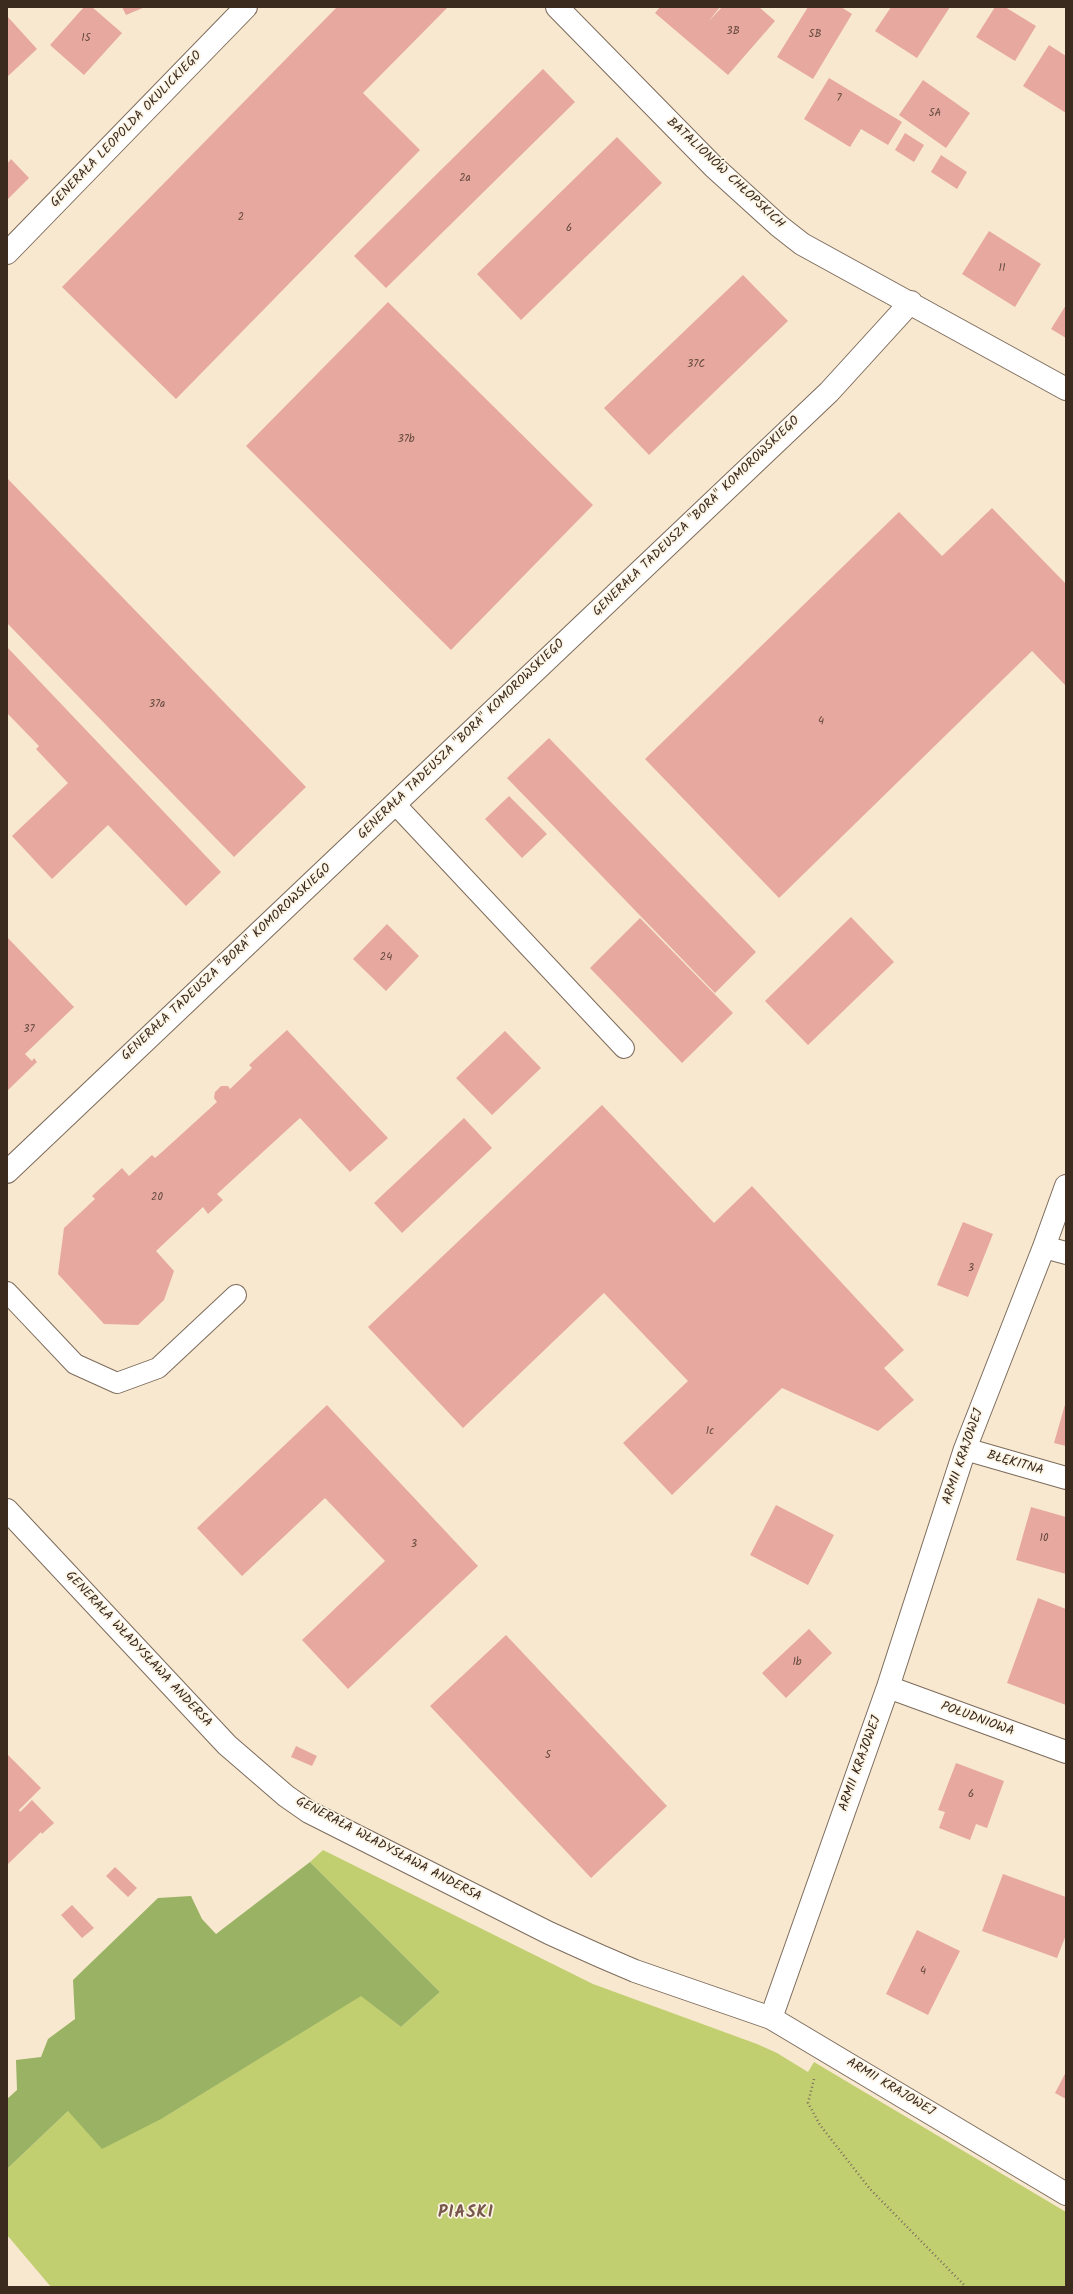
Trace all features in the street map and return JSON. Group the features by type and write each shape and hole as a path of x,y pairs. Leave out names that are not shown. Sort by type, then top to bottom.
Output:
{"street":[{"name":"GENERAŁA LEOPOLDA OKULICKIEGO","path":"7,253 246,7"},
{"name":"BATALIONÓW CHŁOPSKICH","path":"557,7 714,167 779,226 823,256 911,302 1066,389"},
{"name":"GENERAŁA TADEUSZA \"BORA\" KOMOROWSKIEGO","path":"7,1172 828,392 911,302"},
{"name":"ARMII KRAJOWEJ","path":"1066,1186 1044,1247 965,1449 888,1687 771,2018 1066,2194"},
{"path":"1044,1247 1066,1253"},
{"name":"BŁĘKITNA","path":"965,1449 1066,1478"},
{"name":"GENERAŁA WŁADYSŁAWA ANDERSA","path":"7,1510 227,1745 286,1796 309,1812 542,1929 600,1956 635,1971 771,2018"},
{"name":"POŁUDNIOWA","path":"888,1687 1066,1752"}],"lane":[{"path":"395,804 624,1048"},
{"path":"7,1292 75,1364 117,1383 158,1368 236,1294"}],"path":[{"path":"821,2047 808,2103 820,2125 870,2189 966,2287"}],"green space":[{"path":"323,1850 593,1984 757,2044 777,2053 808,2072 814,2062 1066,2212 1066,2287 51,2287 7,2235 7,2169 68,2111 163,2118 361,1995 401,2027 440,1992 310,1862"},
{"path":"310,1862 440,1992 401,2027 361,1996 163,2118 102,2149 68,2111 7,2169 7,2099 17,2090 16,2060 41,2057 48,2039 75,2019 73,1980 158,1898 191,1896 202,1919 216,1934"}],"building":[{"path":"84,7 92,7 122,33 84,75 50,45"},
{"path":"122,7 145,7 126,15"},
{"path":"337,7 448,7 363,93 420,150 176,399 62,287"},
{"path":"660,7 720,7 708,22 722,7 759,7 775,21 728,75 655,13"},
{"path":"808,7 841,7 852,14 813,79 777,57"},
{"path":"891,7 950,7 917,58 875,31"},
{"path":"995,7 1005,7 1036,26 1015,61 976,37"},
{"path":"7,16 37,49 7,77"},
{"path":"1049,45 1066,56 1066,113 1023,86"},
{"path":"543,69 575,102 386,288 354,256"},
{"path":"829,78 902,122 888,145 861,129 850,147 804,119"},
{"path":"923,80 970,113 946,148 899,115"},
{"path":"905,133 924,145 914,162 895,150"},
{"path":"617,137 662,183 521,320 477,274"},
{"path":"941,155 967,172 957,189 931,172"},
{"path":"11,159 29,178 7,200 7,164"},
{"path":"989,231 1041,264 1015,307 962,274"},
{"path":"743,275 788,321 649,455 604,408"},
{"path":"388,302 593,505 451,650 246,446"},
{"path":"1066,305 1066,338 1051,329"},
{"path":"7,478 306,787 234,857 7,623"},
{"path":"992,508 1066,584 1066,686 1032,651 779,898 645,759 899,512 942,556"},
{"path":"7,647 221,872 186,906 108,825 52,879 12,836 68,783 36,749 39,746 7,713"},
{"path":"549,738 756,952 715,993 507,778"},
{"path":"509,796 547,834 522,858 485,819"},
{"path":"851,917 894,962 808,1045 765,1001"},
{"path":"640,918 733,1013 682,1063 590,968"},
{"path":"387,924 419,956 386,991 353,959"},
{"path":"7,937 74,1007 25,1054 32,1061 34,1058 37,1062 7,1091"},
{"path":"287,1030 388,1138 350,1172 300,1118 217,1194 223,1200 208,1214 203,1207 156,1251 174,1271 164,1300 138,1325 104,1324 58,1274 64,1228 95,1199 92,1196 122,1168 129,1176 152,1155 155,1158 162,1152 217,1102 214,1098 215,1092 221,1086 228,1086 230,1089 252,1068 249,1065"},
{"path":"505,1031 541,1068 492,1115 456,1078"},
{"path":"602,1105 714,1223 752,1186 904,1350 884,1368 914,1400 878,1431 782,1388 672,1495 623,1443 688,1381 604,1293 463,1428 368,1327"},
{"path":"464,1118 492,1148 402,1233 374,1203"},
{"path":"963,1222 993,1234 968,1297 937,1285"},
{"path":"1066,1401 1066,1446 1054,1443"},
{"path":"327,1405 478,1566 348,1689 302,1640 385,1561 325,1498 242,1576 197,1528"},
{"path":"776,1505 834,1535 808,1585 750,1555"},
{"path":"1031,1507 1066,1517 1066,1574 1016,1560"},
{"path":"1038,1598 1066,1609 1066,1705 1007,1683"},
{"path":"809,1629 832,1653 786,1698 762,1673"},
{"path":"506,1635 667,1806 591,1878 430,1706"},
{"path":"296,1746 317,1756 312,1766 291,1757"},
{"path":"7,1754 41,1788 19,1810 20,1812 32,1800 54,1823 42,1834 41,1832 7,1865"},
{"path":"956,1763 1004,1781 987,1828 976,1824 970,1840 939,1828 945,1812 938,1810"},
{"path":"115,1867 137,1888 128,1897 106,1876"},
{"path":"1003,1874 1066,1897 1066,1935 1057,1958 982,1931"},
{"path":"72,1905 94,1928 82,1938 61,1915"},
{"path":"917,1930 960,1951 928,2015 886,1994"},
{"path":"1066,2072 1066,2099 1055,2093"}],"district":[{"name":"PIASKI","path":"466,2214"}]}
